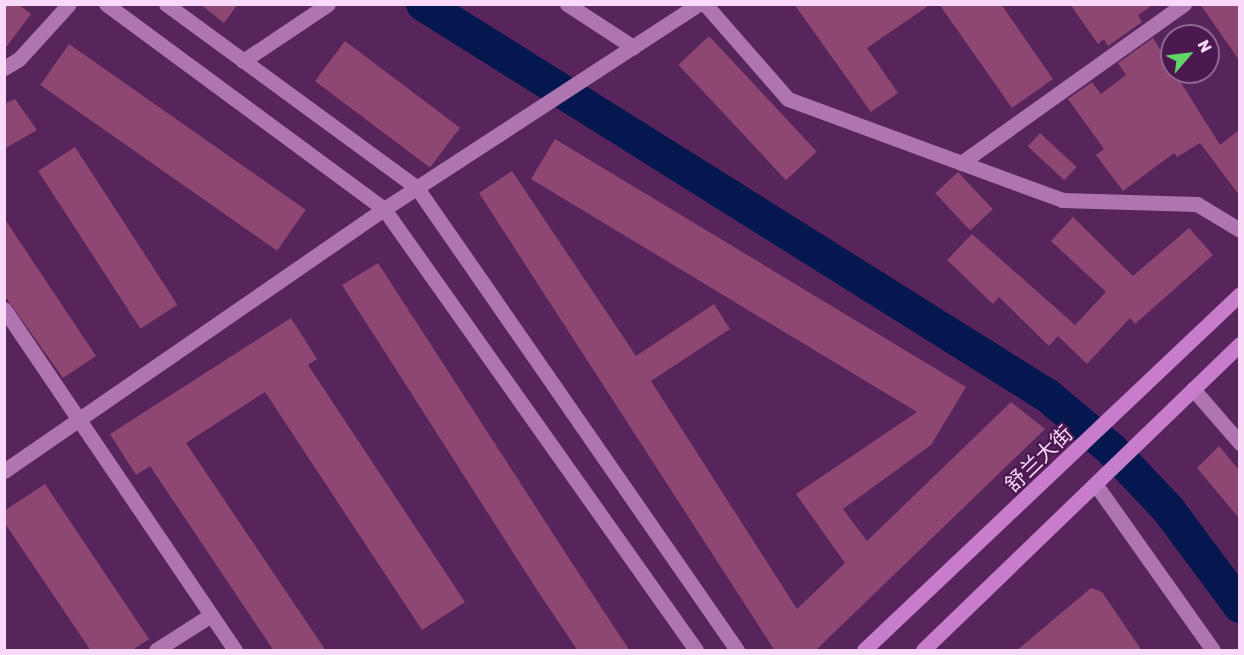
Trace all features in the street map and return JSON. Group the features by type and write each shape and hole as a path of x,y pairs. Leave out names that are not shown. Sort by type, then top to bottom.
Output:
{"main road":[{"name":"舒兰大街","path":"864,651 1067,461 1239,294"},
{"path":"923,651 1239,344"}],"street":[{"path":"4,68 19,59 69,4"},
{"path":"106,4 384,209 696,651"},
{"path":"166,4 417,188 737,651"},
{"path":"567,4 627,51"},
{"path":"4,471 81,422 384,209 699,4"},
{"path":"705,4 788,99 1062,200 1197,204 1239,230"},
{"path":"961,163 1184,4"},
{"path":"243,61 322,9"},
{"path":"4,309 235,651"},
{"path":"1193,389 1239,443"},
{"path":"1096,485 1213,651"},
{"path":"156,651 211,615"}],"building":[{"path":"4,4 18,4 31,14 4,50"},
{"path":"200,4 238,4 224,23"},
{"path":"794,4 931,4 867,48 898,93 871,112"},
{"path":"939,4 1001,4 1053,79 1012,108"},
{"path":"1070,4 1154,4 1138,15 1142,22 1108,46 1104,39 1098,44"},
{"path":"1200,4 1239,4 1239,60 1220,33 1220,24 1214,24"},
{"path":"709,36 817,152 786,180 678,65"},
{"path":"1153,38 1160,49 1160,84 1182,84 1220,145 1239,130 1239,195 1200,143 1177,157 1174,153 1123,191 1096,155 1104,149 1068,99 1092,82 1101,94 1126,75 1118,63"},
{"path":"345,41 460,128 430,168 315,81"},
{"path":"69,44 306,210 277,251 40,85"},
{"path":"15,99 37,130 4,149 4,104"},
{"path":"1040,133 1077,167 1064,180 1028,146"},
{"path":"555,139 966,387 931,445 843,509 867,541 1011,402 1045,429 815,651 775,651 479,193 512,171 636,356 714,304 730,329 651,381 797,609 845,563 796,494 917,412 531,179"},
{"path":"75,147 177,305 140,329 38,171"},
{"path":"958,172 993,209 970,230 935,193"},
{"path":"1073,217 1133,276 1189,228 1213,255 1135,324 1130,318 1087,364 1058,336 1049,346 999,297 993,304 947,260 972,234 1075,325 1106,292 1051,241"},
{"path":"4,218 96,356 63,378 4,295"},
{"path":"378,263 630,651 578,651 537,590 342,285"},
{"path":"291,318 317,359 308,365 465,602 422,630 265,392 186,443 326,651 274,651 150,466 136,475 110,434"},
{"path":"1219,446 1239,470 1239,518 1197,468"},
{"path":"45,484 149,639 131,651 91,651 4,522 4,511"},
{"path":"1091,588 1102,592 1142,651 1016,651"}],"waterway":[{"path":"423,4 1048,396 1111,449 1168,509 1240,606"}]}
